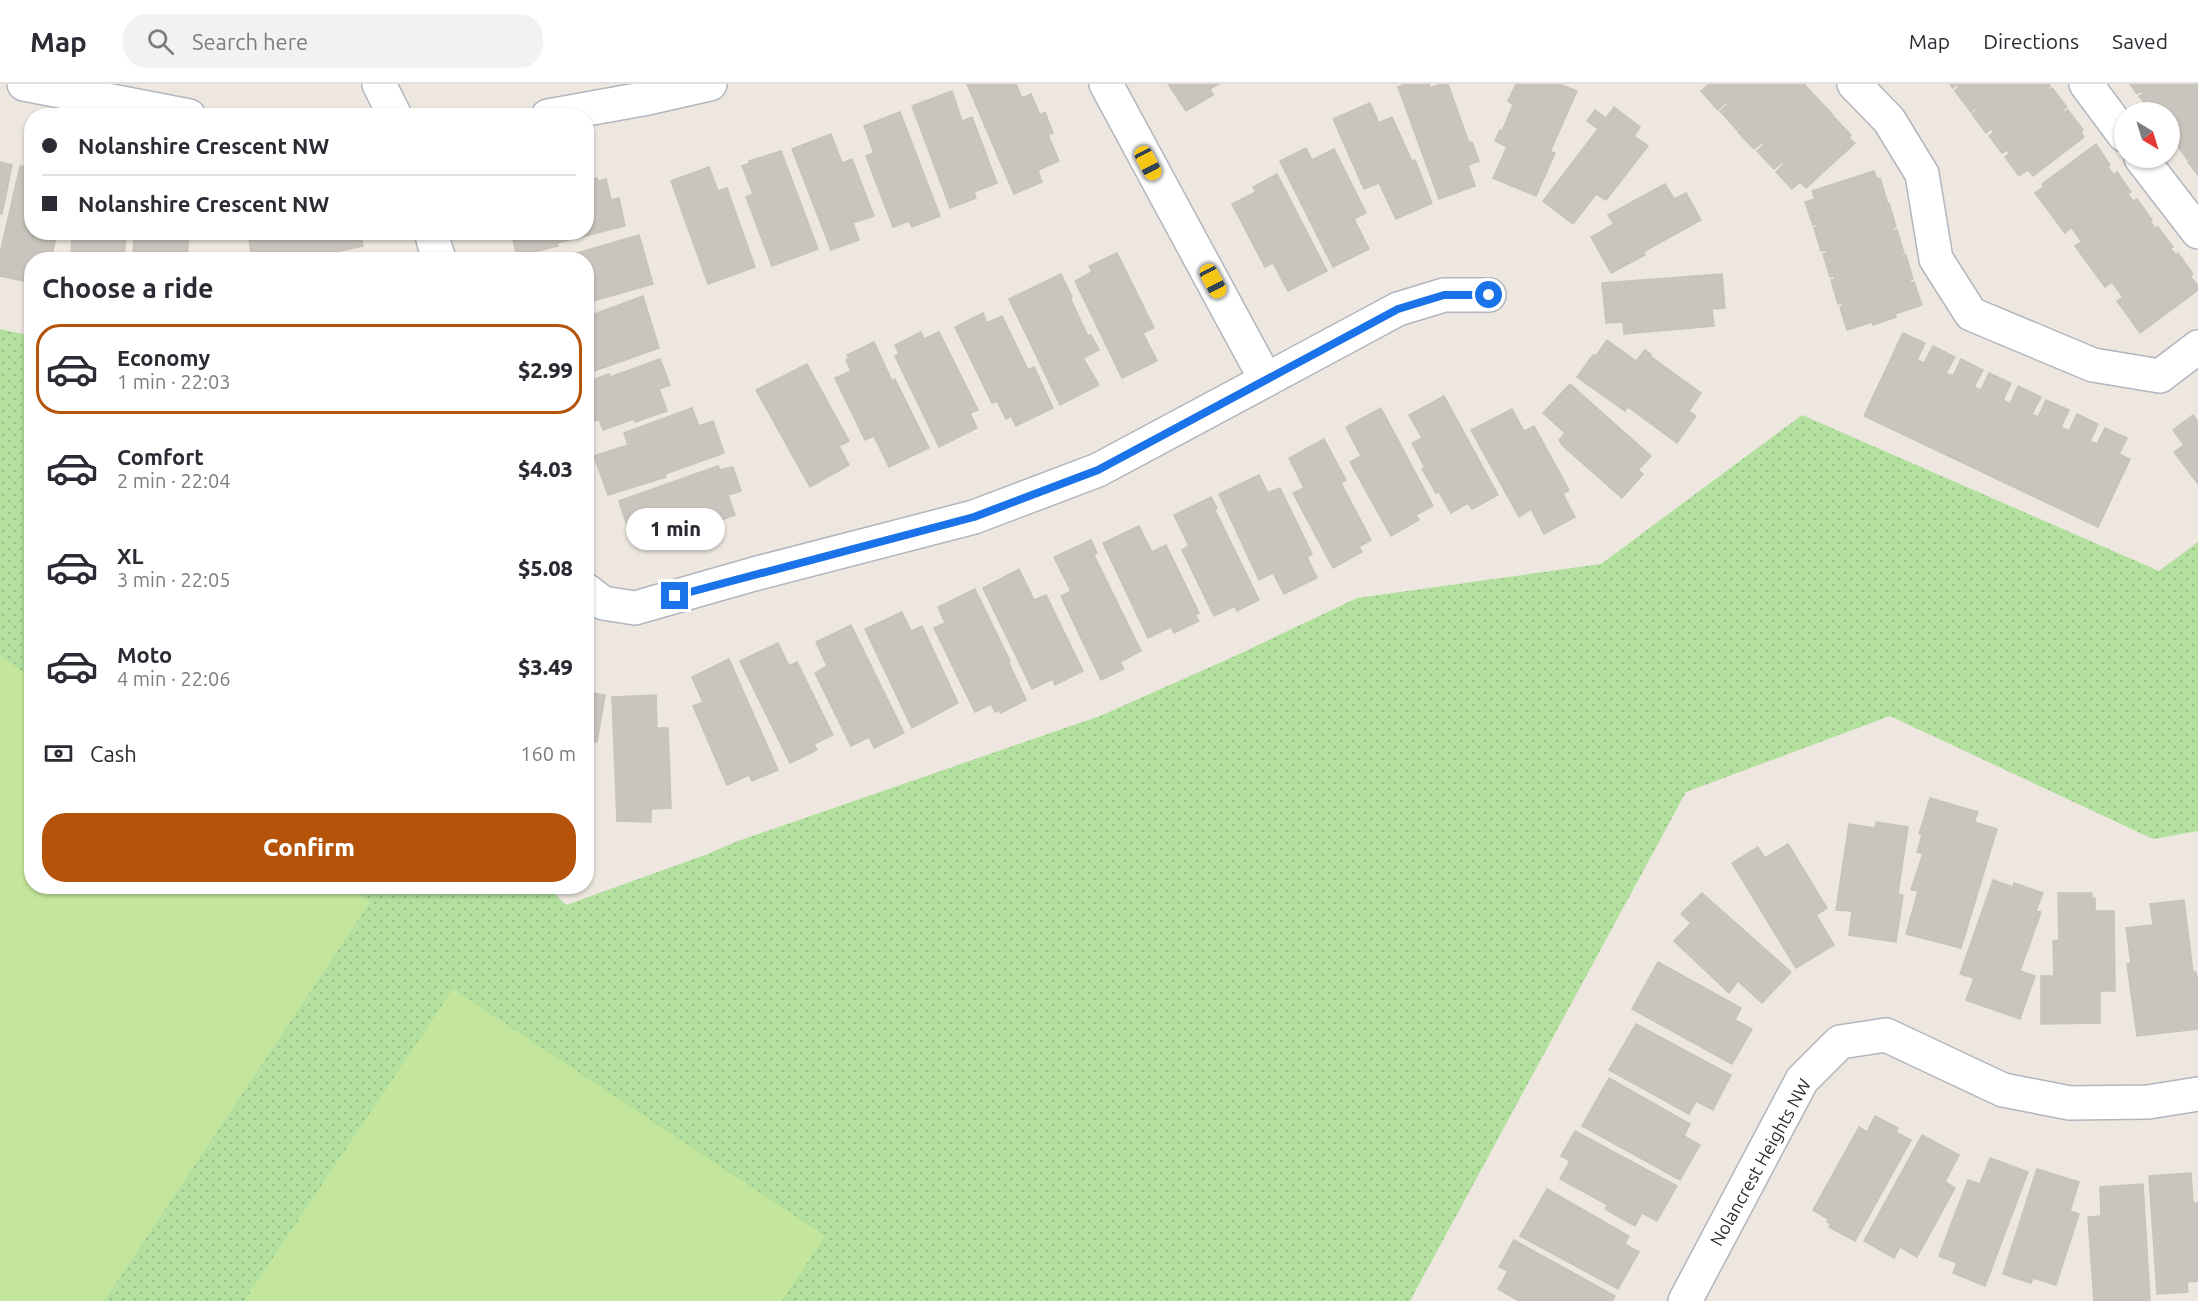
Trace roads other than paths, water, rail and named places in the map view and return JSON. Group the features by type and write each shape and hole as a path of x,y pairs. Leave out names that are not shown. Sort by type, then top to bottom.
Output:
{"street":[{"path":"24,84 148,108"},
{"path":"592,108 710,84"},
{"path":"1106,84 1266,380"},
{"path":"1854,84 1888,120 1922,174 1936,259 1971,314 2093,365 2160,376 2198,347"},
{"path":"2085,84 2114,122"},
{"path":"2149,168 2198,232"},
{"path":"594,596 603,603 635,608 754,574 974,517 1098,470 1398,309 1444,295 1489,295"},
{"name":"Nolancrest Heights NW","path":"1685,1301 1802,1080 1840,1042 1886,1035 2003,1090 2070,1103 2148,1102 2198,1094"}]}
